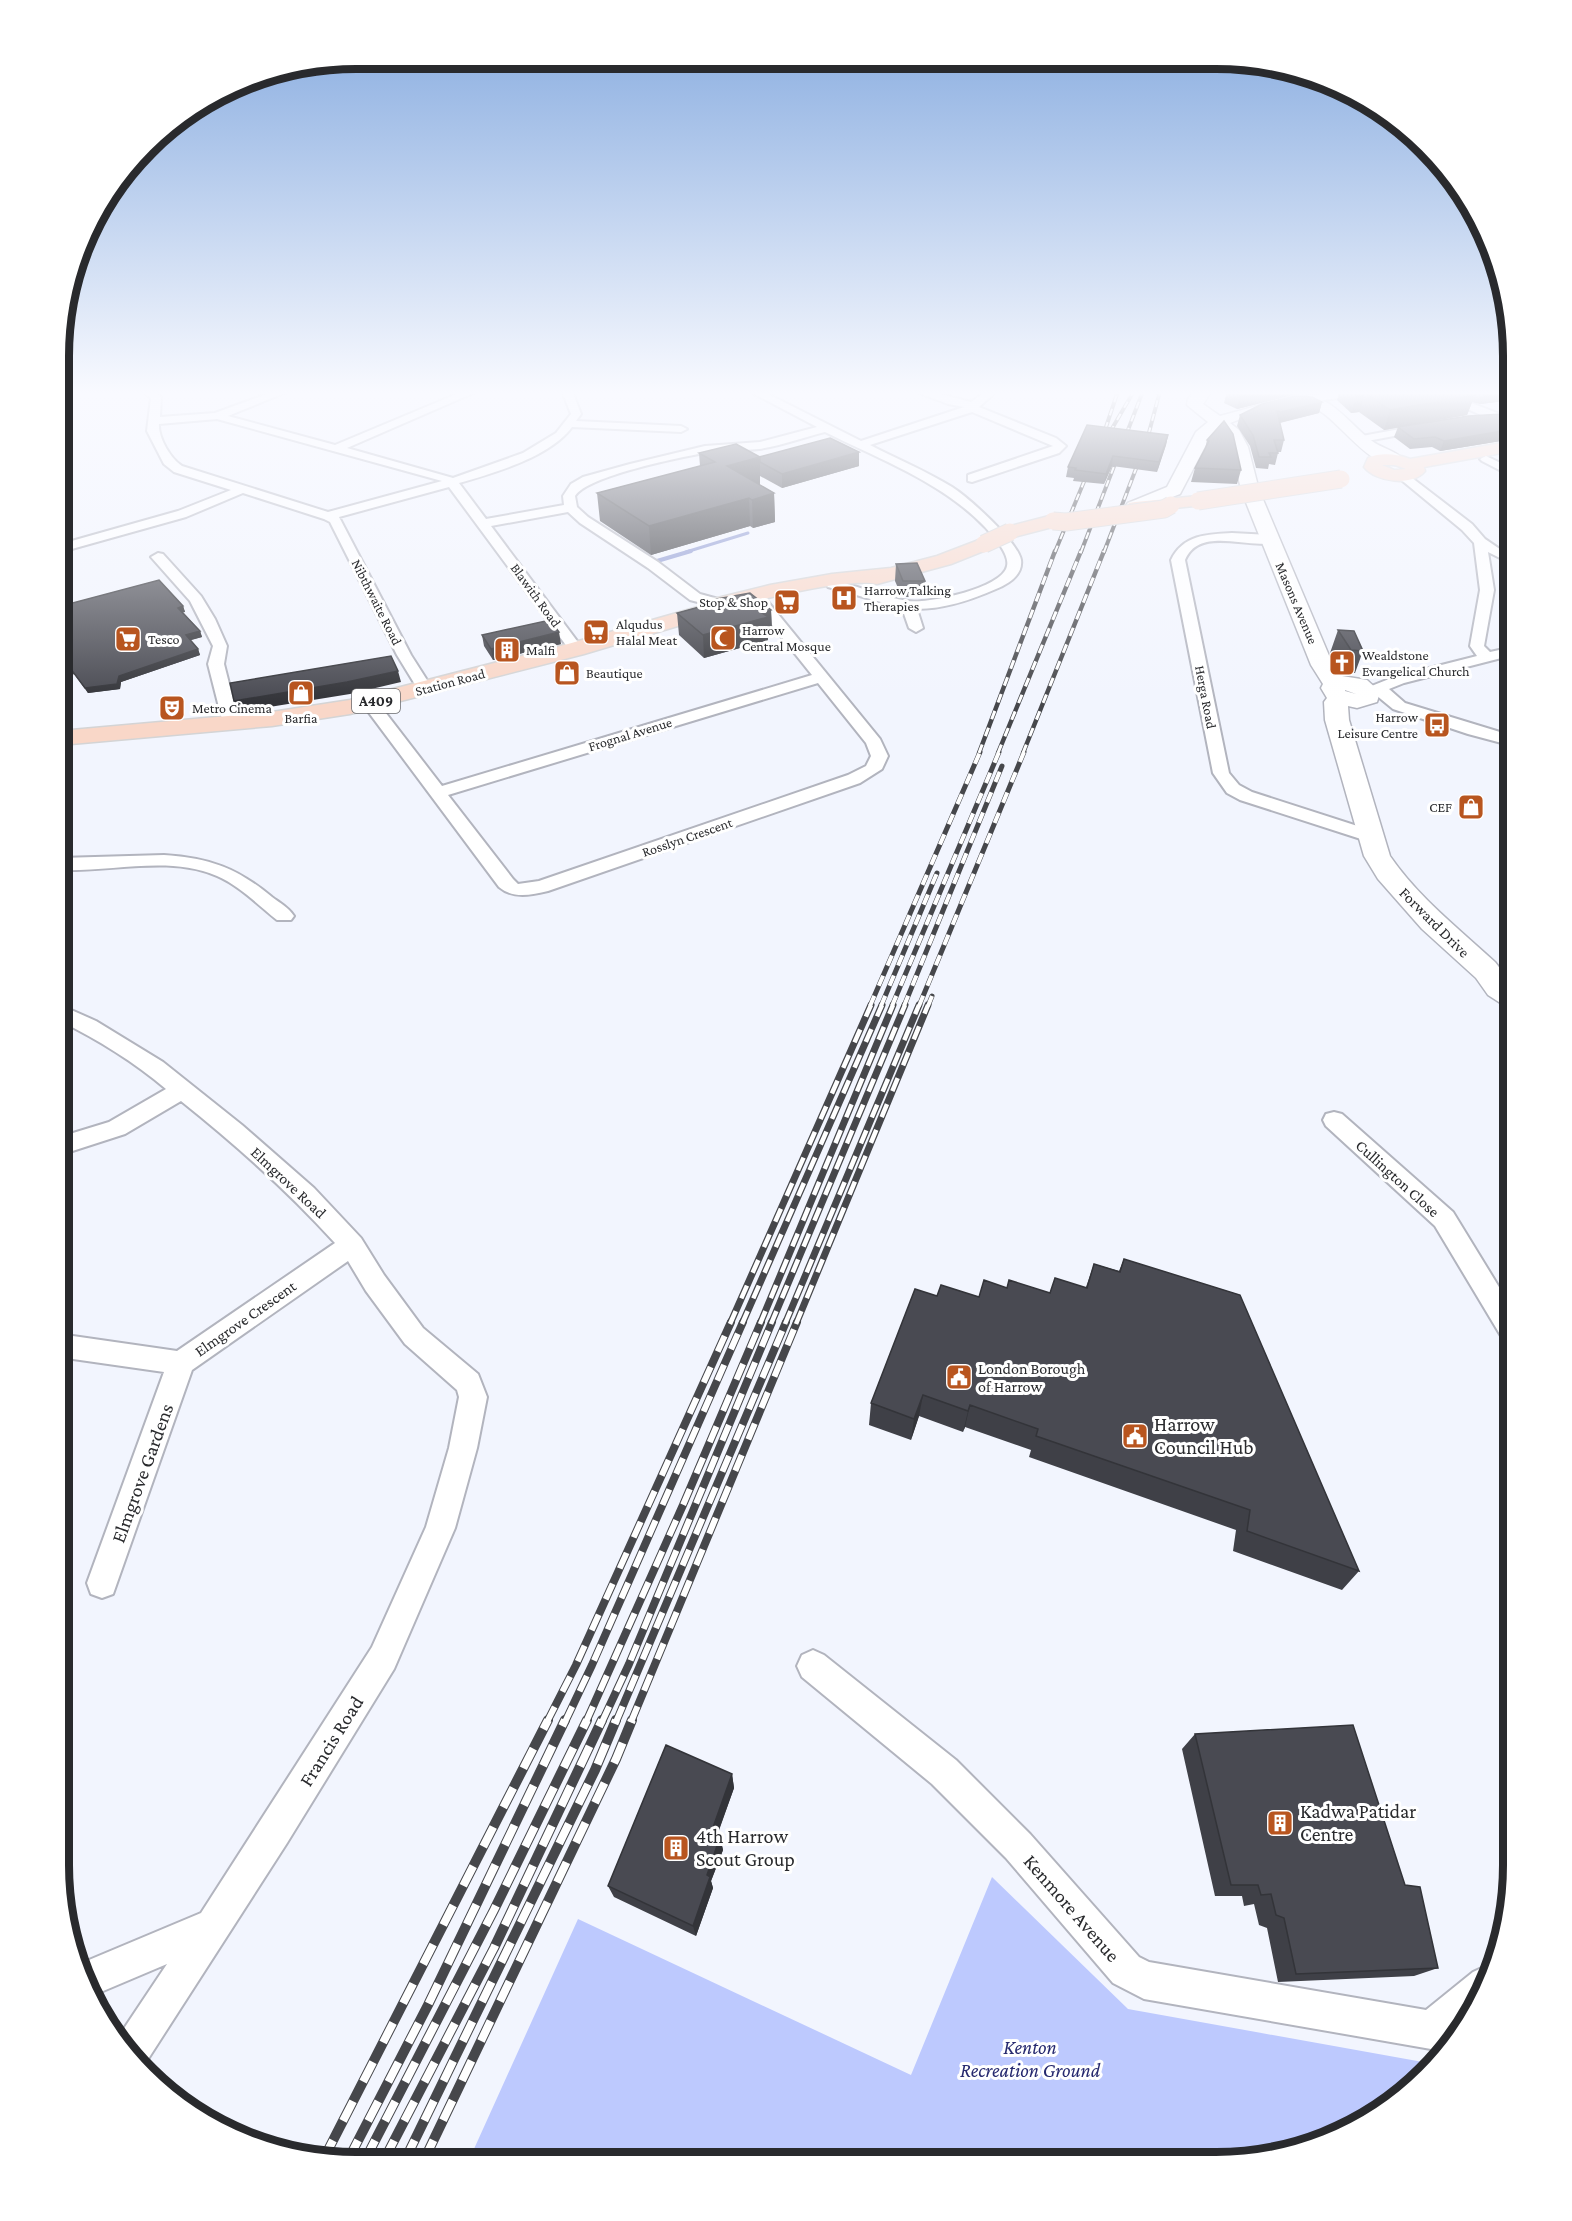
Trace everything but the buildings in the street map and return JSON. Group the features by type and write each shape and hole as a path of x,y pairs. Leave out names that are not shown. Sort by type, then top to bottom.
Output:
{"main road":[{"name":"A409","path":"1053,521 1060,516 1134,507 1172,496 1198,501 1240,495"},
{"name":"A409","path":"888,576 944,560 1032,525 1164,509 1172,496"},
{"name":"Station Road","path":"69,737 231,723 328,711 576,649 705,606 755,595 888,576"}],"street":[{"path":"69,546 182,514 229,495"},
{"path":"261,495 328,516 409,495"},
{"name":"Blawith Road","path":"462,495 576,649"},
{"path":"569,495 571,508 584,520 661,571 705,606"},
{"path":"823,585 902,603 946,603 987,589 1009,576 1014,567 1014,557 990,525 954,495"},
{"name":"Masons Avenue","path":"1252,495 1322,665 1331,680 1358,691"},
{"path":"1430,495 1467,527 1480,543 1503,557"},
{"path":"484,523 571,508"},
{"name":"Nibthwaite Road","path":"328,516 340,528 404,655 424,688"},
{"path":"69,538 75,544"},
{"name":"Herga Road","path":"1270,540 1208,539 1184,547 1179,553 1178,560 1221,773 1233,789 1246,796 1370,836"},
{"path":"1480,543 1487,590 1477,646 1486,657"},
{"path":"158,557 196,599 220,646 216,664 231,723"},
{"path":"888,576 880,583 882,591 902,603 916,628"},
{"name":"Rosslyn Crescent","path":"369,702 506,883 514,890 542,887 854,779 873,770 880,759 879,751 823,676 755,595"},
{"path":"1370,836 1337,720 1336,702 1358,691 1503,653"},
{"name":"Frognal Avenue","path":"437,793 823,676"},
{"path":"1358,691 1474,731 1503,738"},
{"name":"Forward Drive","path":"1370,836 1377,856 1392,879 1432,923 1486,971 1503,991"},
{"path":"69,865 86,866 169,861 202,864 226,873 284,916"},
{"name":"Elmgrove Road","path":"69,1016 89,1026 146,1062 234,1131 306,1195 352,1245 375,1283 414,1336 468,1383 473,1397"},
{"path":"69,1143 117,1128 181,1090"},
{"name":"Cullington Close","path":"1334,1120 1444,1219 1503,1316"},
{"name":"Elmgrove Crescent","path":"69,1346 181,1363 352,1245"},
{"name":"Elmgrove Gardens","path":"102,1583 181,1363"},
{"name":"Francis Road","path":"134,2046 382,1658 440,1528 463,1448 473,1397"},
{"name":"Kenmore Avenue","path":"813,1666 944,1772 1018,1846 1126,1970 1144,1980 1431,2030 1470,1998"},
{"path":"92,1977 212,1926"}],"green space":[{"name":"Kenton Recreation Ground","path":"992,1877 1128,2009 1424,2062 1391,2093 1360,2114 1308,2137 1254,2150 1216,2152 473,2152 578,1919 911,2075"}],"waterway":[{"path":"686,552 748,533"},
{"path":"657,561 691,551"}],"railway":[{"path":"1055,552 1079,495"},
{"path":"1081,552 1103,495"},
{"path":"1104,552 1126,495"},
{"path":"979,753 1055,551"},
{"path":"998,753 1081,551"},
{"path":"1023,753 1104,551"},
{"path":"870,1006 980,752"},
{"path":"892,1006 999,752"},
{"path":"919,1006 1024,752"},
{"path":"904,1006 1002,766"},
{"path":"881,1006 937,873"},
{"path":"928,1006 932,996"},
{"path":"730,1324 871,1005"},
{"path":"742,1324 882,1005"},
{"path":"760,1324 893,1005"},
{"path":"771,1324 905,1005"},
{"path":"785,1324 919,1005"},
{"path":"796,1324 928,1005"},
{"path":"547,1722 576,1665 731,1322"},
{"path":"565,1722 743,1322"},
{"path":"586,1722 683,1505 761,1322"},
{"path":"602,1722 629,1664 772,1322"},
{"path":"616,1722 786,1322"},
{"path":"631,1722 797,1322"},
{"path":"328,2151 548,1720"},
{"path":"352,2152 428,2005 565,1720"},
{"path":"369,2152 494,1910 587,1720"},
{"path":"388,2152 494,1948 602,1720"},
{"path":"409,2152 595,1770 616,1720"},
{"path":"428,2152 616,1759 632,1720"}],"place":[{"name":"Harrow Talking Therapies","path":"844,598"},
{"name":"Stop & Shop","path":"787,602"},
{"name":"Alqudus Halal Meat","path":"596,632"},
{"name":"Harrow Central Mosque","path":"723,638"},
{"name":"Tesco","path":"128,639"},
{"name":"Malfi","path":"507,650"},
{"name":"Wealdstone Evangelical Church","path":"1342,663"},
{"name":"Beautique","path":"567,673"},
{"name":"Barfia","path":"301,693"},
{"name":"Metro Cinema","path":"172,708"},
{"name":"Harrow Leisure Centre","path":"1437,725"},
{"name":"CEF","path":"1471,807"},
{"name":"London Borough of Harrow","path":"959,1377"},
{"name":"Harrow Council Hub","path":"1135,1436"},
{"name":"Kadwa Patidar Centre","path":"1280,1823"},
{"name":"4th Harrow Scout Group","path":"676,1848"}]}
